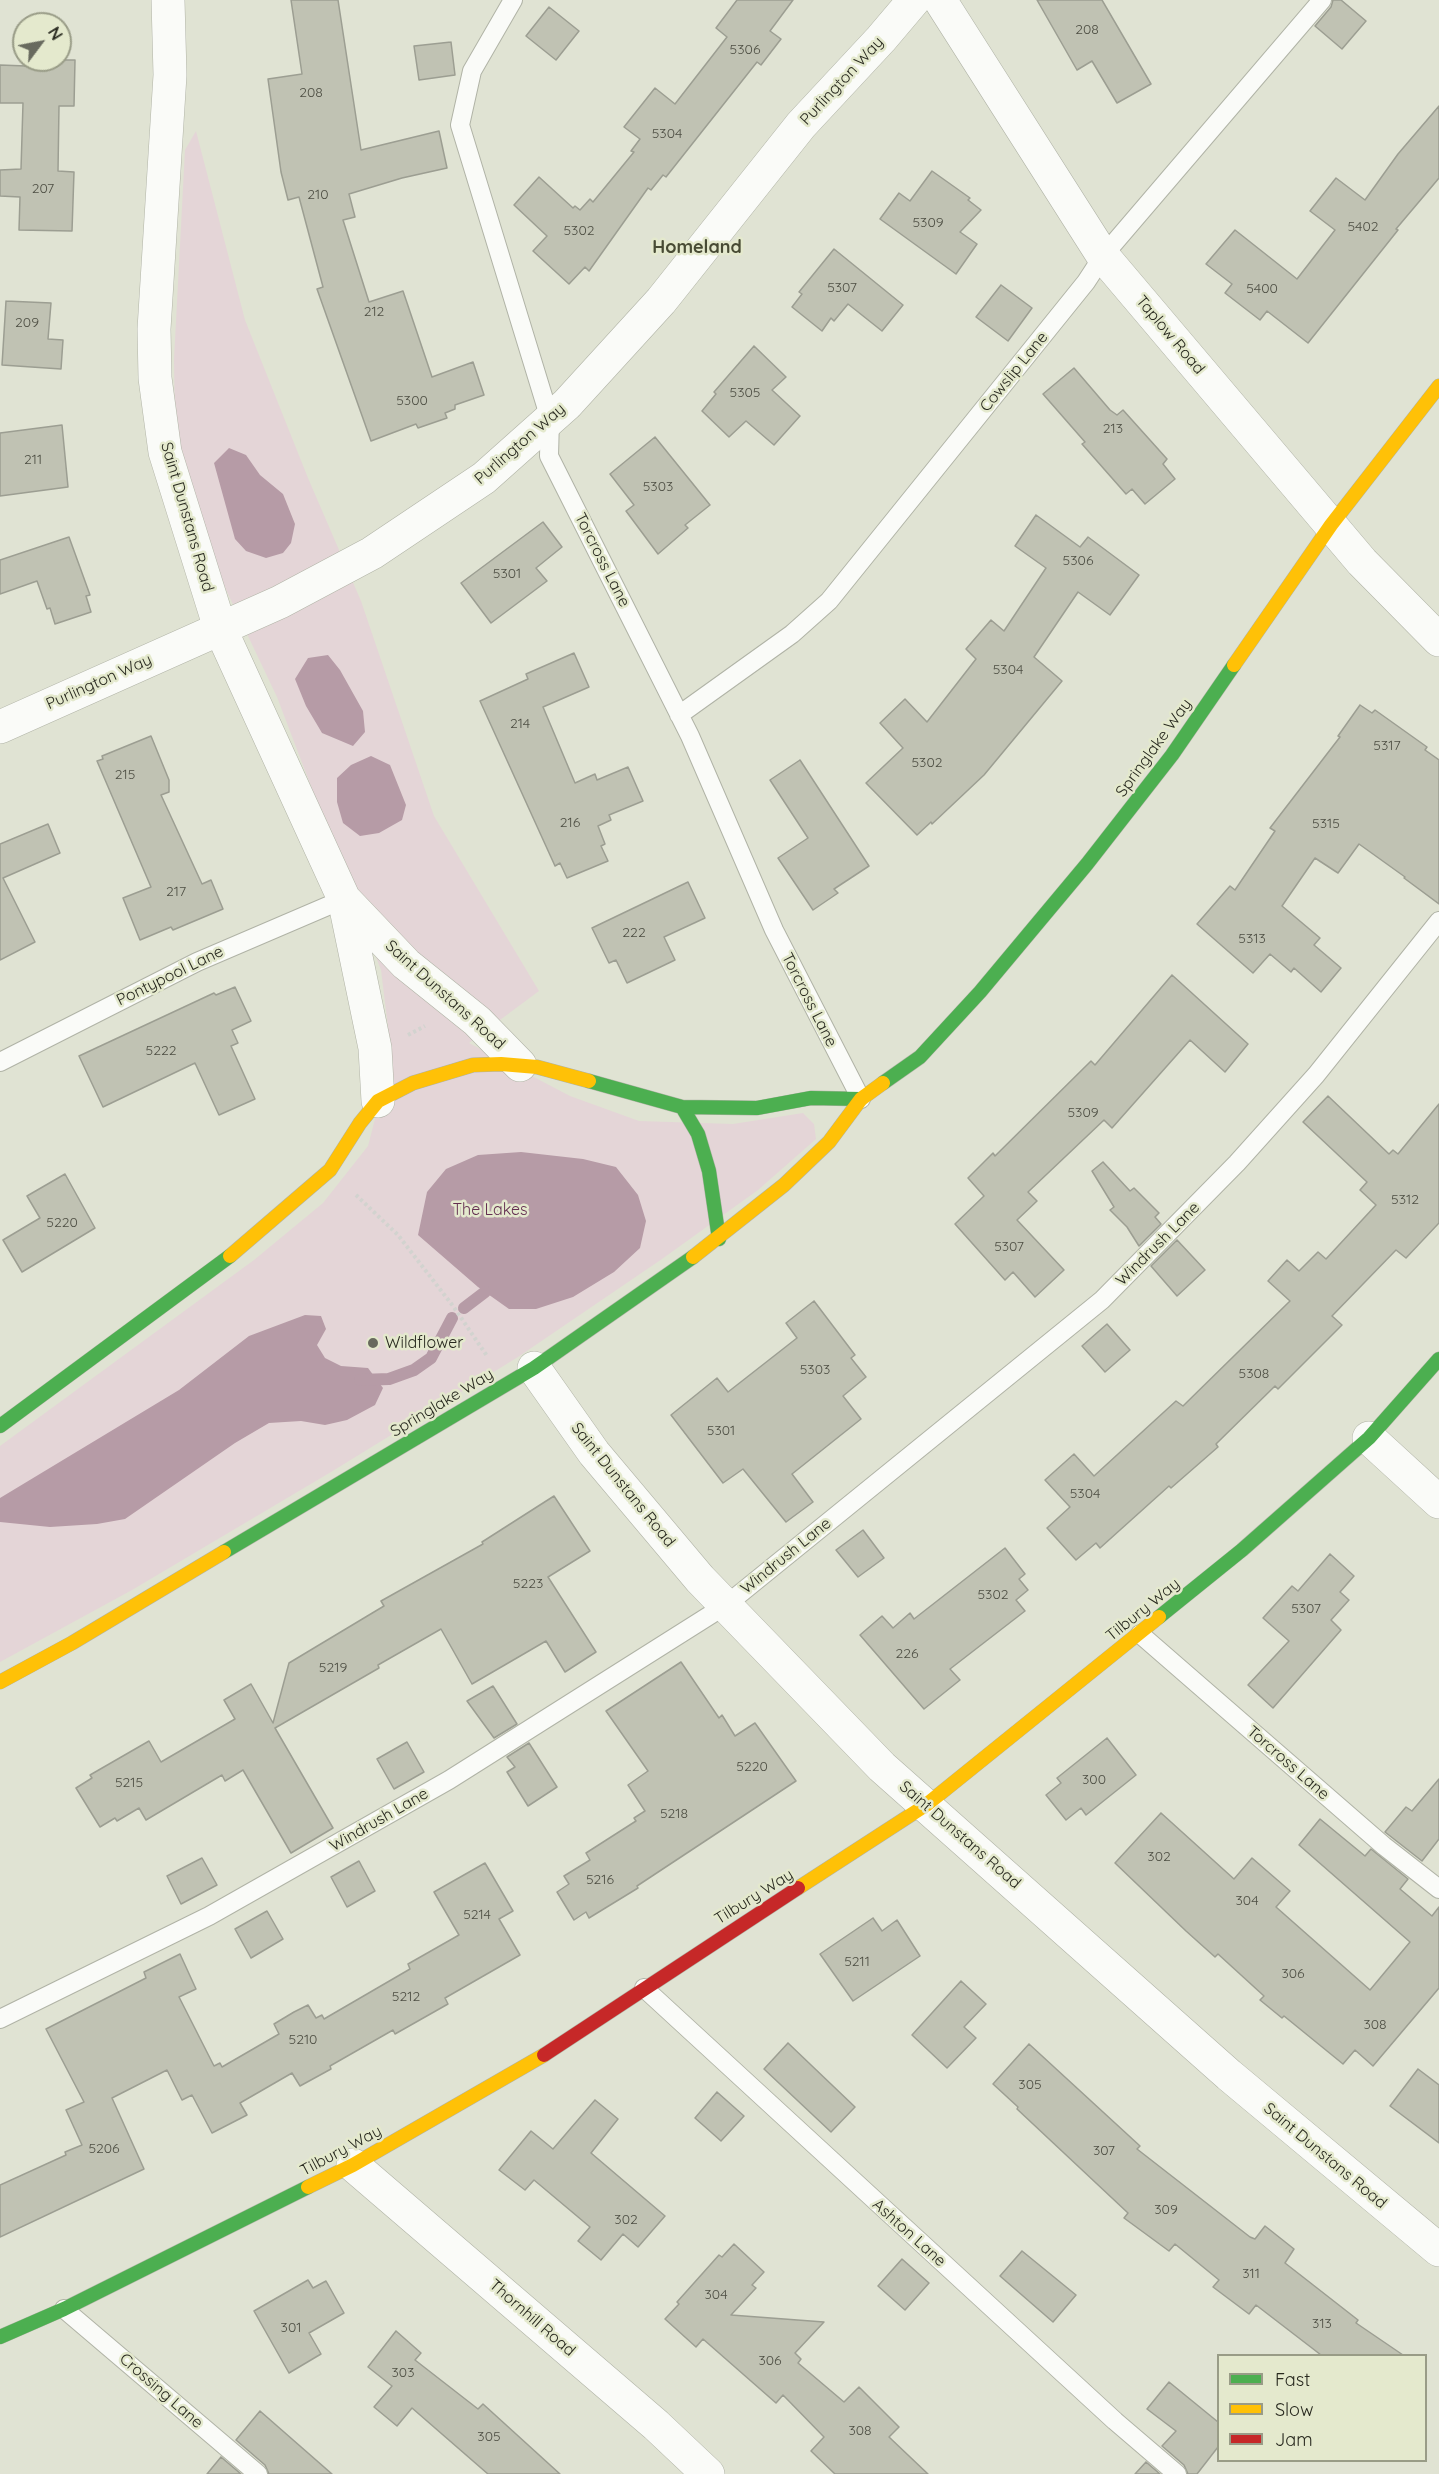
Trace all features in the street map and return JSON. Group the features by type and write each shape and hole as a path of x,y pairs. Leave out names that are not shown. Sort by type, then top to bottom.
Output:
{"street":[{"name":"Saint Dunstans Road","path":"168,0 170,75 154,329 155,378 165,452 220,628 344,899 375,1048 378,1101"},
{"name":"Purlington Way","path":"0,727 280,602 372,552 484,478 567,404 661,301 801,125 914,0"},
{"name":"Taplow Road","path":"940,0 1103,256 1362,562 1439,640"},
{"name":"Springlake Way","path":"0,1682 72,1643 534,1368 719,1239 784,1185 829,1142 861,1100 920,1057 980,992 1088,864 1172,755 1331,525 1439,386"},
{"name":"Saint Dunstans Road","path":"344,899 406,964 477,1021 520,1065"},
{"path":"0,1426 233,1254 330,1170 360,1123 378,1101 413,1083 473,1065 520,1065 537,1067 682,1107 757,1108 811,1098 861,1100"},
{"path":"682,1107 698,1134 709,1171 719,1239"},
{"name":"Tilbury Way","path":"0,2337 64,2309 353,2165 539,2058 926,1805 1242,1551 1369,1438 1439,1359"},
{"name":"Saint Dunstans Road","path":"534,1368 594,1453 700,1579 882,1767 1229,2075 1439,2250"},
{"path":"1369,1438 1439,1502"},
{"name":"Thornhill Road","path":"353,2165 656,2425 708,2474"}],"lane":[{"name":"Torcross Lane","path":"513,0 472,71 460,125 550,419 549,456 679,715 774,930 861,1100"},
{"name":"Cowslip Lane","path":"679,715 792,634 830,601 1079,291 1103,256 1323,0"},
{"name":"Pontypool Lane","path":"0,1062 197,962 344,899"},
{"name":"Windrush Lane","path":"0,2019 210,1916 449,1779 726,1605 1102,1300 1237,1163 1317,1075 1439,921"},
{"name":"Torcross Lane","path":"1140,1634 1384,1846 1439,1889"},
{"name":"Ashton Lane","path":"644,1988 1036,2349 1177,2474"},
{"name":"Crossing Lane","path":"64,2309 258,2474"}],"path":[{"path":"399,1041 426,1025"},
{"path":"330,1170 398,1235 465,1322"}],"green space":[{"name":"The Lakes","path":"196,131 245,320 308,478 361,601 434,816 539,991 469,1043 570,1096 639,1121 733,1124 803,1113 814,1124 816,1139 758,1190 662,1259 518,1357 331,1472 132,1590 0,1662 0,1446 254,1260 323,1203 368,1146 389,1065 388,1027 381,970 277,697 219,575 189,492 175,424 174,359 185,150"}],"shaded area":[{"path":"229,448 246,455 260,475 283,494 295,524 291,543 283,553 266,558 246,551 235,539 214,463"},
{"path":"328,655 340,670 363,711 365,732 353,746 322,733 306,706 295,679 308,658"},
{"path":"371,756 390,765 406,805 402,820 379,833 360,836 343,823 337,802 337,778 351,765"},
{"path":"521,1152 583,1159 616,1167 638,1195 646,1221 640,1248 614,1272 573,1297 536,1309 509,1309 478,1287 418,1235 427,1192 446,1169 478,1155"},
{"path":"305,1315 321,1316 326,1329 317,1345 325,1358 341,1366 368,1368 383,1388 375,1405 347,1420 325,1425 301,1421 269,1423 235,1443 125,1519 97,1524 50,1527 0,1522 0,1498 179,1390 249,1336"}],"building":[{"path":"291,0 338,0 361,150 439,131 447,168 402,178 349,194 355,217 343,220 369,302 403,291 432,377 473,362 484,395 455,405 455,409 445,413 447,418 418,428 416,424 371,441 317,289 323,287 299,197 288,200 281,172 268,79 302,74"},
{"path":"737,0 793,0 770,31 781,39 761,65 757,62 666,177 663,175 651,190 648,188 589,271 585,267 569,284 533,251 547,236 514,205 539,177 573,208 575,206 580,210 590,199 593,202 634,152 631,151 640,139 624,127 655,88 675,104 727,37 716,28"},
{"path":"1037,0 1102,0 1151,84 1117,103 1092,61 1077,70"},
{"path":"1333,0 1341,0 1366,21 1342,49 1315,26 1331,7"},
{"path":"549,7 579,31 556,60 526,36"},
{"path":"451,42 455,75 419,80 414,46"},
{"path":"72,60 75,60 74,106 59,106 58,171 74,172 72,231 19,230 20,197 0,196 0,170 21,169 23,103 0,103 0,65 12,65 12,72 72,72"},
{"path":"1439,106 1439,178 1396,229 1398,230 1308,343 1267,311 1260,320 1225,293 1232,284 1206,264 1235,230 1297,279 1335,230 1310,211 1336,178 1365,200 1398,154"},
{"path":"932,171 970,198 968,200 981,210 960,232 977,244 956,274 880,219 899,193 910,201"},
{"path":"834,249 903,305 882,331 848,304 834,321 831,318 822,331 792,307 802,294 799,292"},
{"path":"1001,285 1032,308 1008,341 976,317"},
{"path":"6,301 51,303 48,339 63,340 61,369 2,365"},
{"path":"754,346 786,377 772,390 800,416 774,445 746,421 729,437 702,411 716,394 714,392"},
{"path":"1074,368 1110,410 1117,415 1123,410 1167,459 1163,464 1175,479 1145,504 1132,489 1126,494 1082,444 1085,442 1043,394"},
{"path":"62,425 68,487 0,496 0,433"},
{"path":"655,437 710,505 685,525 688,528 658,554 626,511 634,505 610,474"},
{"path":"1036,515 1080,547 1088,537 1139,575 1110,615 1078,592 1034,657 1062,681 984,775 932,824 931,822 917,835 866,783 903,748 880,723 905,699 927,722 976,659 966,649 991,620 1004,631 1046,568 1015,546"},
{"path":"543,522 562,547 536,568 547,581 491,623 461,583"},
{"path":"69,537 90,595 86,596 91,612 55,624 37,581 0,594 0,560"},
{"path":"574,653 589,687 543,707 575,783 595,774 597,780 628,767 643,801 609,815 611,820 598,826 605,844 601,846 608,861 567,878 560,863 555,866 480,701 528,679 526,674"},
{"path":"1360,705 1372,713 1375,710 1427,747 1425,750 1439,760 1439,904 1359,844 1338,873 1315,858 1282,906 1320,938 1314,945 1341,968 1321,992 1294,968 1291,972 1270,954 1253,973 1197,924 1230,886 1235,890 1275,831 1270,828 1340,737 1338,736"},
{"path":"151,736 169,780 169,792 161,795 202,884 211,880 223,909 173,930 171,927 140,940 123,898 151,887 97,761 103,759 102,756"},
{"path":"800,760 869,866 834,889 838,893 813,910 778,858 808,838 770,780"},
{"path":"48,824 60,853 3,878 35,942 0,960 0,844"},
{"path":"688,882 705,918 664,937 675,960 627,983 616,960 609,963 592,928"},
{"path":"1172,975 1248,1044 1225,1072 1190,1040 1112,1128 1104,1120 1028,1192 1037,1201 1017,1220 1064,1270 1035,1297 1013,1272 1005,1280 955,1224 984,1196 968,1178 993,1153 995,1156 1091,1061 1095,1065"},
{"path":"235,987 251,1021 232,1030 238,1043 231,1046 255,1099 219,1115 195,1063 103,1107 79,1056 214,993 216,995"},
{"path":"1328,1096 1389,1154 1393,1150 1398,1154 1439,1104 1439,1223 1406,1258 1396,1250 1332,1316 1342,1325 1278,1389 1275,1386 1216,1444 1218,1447 1171,1488 1169,1486 1100,1548 1096,1543 1076,1560 1047,1528 1070,1507 1045,1480 1074,1454 1094,1476 1176,1401 1183,1406 1290,1301 1268,1281 1287,1260 1299,1271 1318,1252 1326,1259 1376,1205 1360,1190 1367,1182 1303,1122"},
{"path":"1103,1162 1130,1191 1134,1188 1159,1213 1155,1217 1161,1224 1139,1246 1127,1227 1110,1210 1114,1207 1092,1171"},
{"path":"65,1174 95,1228 22,1272 3,1240 40,1218 27,1196"},
{"path":"1177,1240 1205,1270 1177,1296 1151,1266"},
{"path":"814,1301 855,1355 851,1358 866,1377 843,1396 861,1419 792,1474 813,1502 786,1522 743,1469 723,1483 671,1415 717,1378 728,1392 797,1338 786,1323"},
{"path":"1107,1324 1130,1350 1105,1372 1082,1346"},
{"path":"554,1496 590,1551 548,1577 596,1652 565,1672 546,1641 472,1684 441,1629 275,1728 333,1828 291,1853 243,1770 225,1781 222,1775 146,1820 139,1808 117,1821 115,1818 100,1827 76,1788 92,1778 90,1775 149,1741 161,1762 235,1719 224,1700 251,1684 273,1723 289,1663 384,1606 381,1601 483,1544 482,1542"},
{"path":"863,1530 884,1558 858,1577 836,1550"},
{"path":"1005,1548 1025,1574 1019,1579 1028,1590 1016,1600 1025,1611 950,1669 960,1680 924,1709 860,1635 882,1616 893,1628 910,1613 914,1619"},
{"path":"1330,1554 1354,1576 1340,1592 1349,1600 1331,1620 1341,1630 1273,1708 1248,1685 1289,1641 1263,1618 1292,1586 1298,1591"},
{"path":"681,1662 719,1718 722,1715 735,1736 755,1723 796,1781 637,1886 638,1888 589,1918 586,1912 574,1920 557,1892 569,1884 564,1876 590,1860 586,1853 636,1821 634,1818 645,1811 628,1785 648,1771 606,1711"},
{"path":"493,1686 517,1724 494,1738 467,1701"},
{"path":"1107,1738 1136,1775 1086,1815 1081,1808 1066,1820 1046,1795 1061,1783 1057,1778"},
{"path":"407,1742 424,1772 394,1789 377,1759"},
{"path":"529,1743 557,1787 528,1806 507,1772 515,1767 507,1757"},
{"path":"1439,1779 1439,1839 1422,1861 1385,1832 1406,1807 1412,1811"},
{"path":"1161,1813 1234,1879 1252,1858 1290,1891 1276,1907 1370,1990 1410,1942 1299,1845 1320,1819 1365,1856 1371,1849 1408,1879 1400,1889 1432,1916 1439,1907 1439,1988 1373,2066 1355,2050 1343,2064 1284,2016 1282,2018 1260,2000 1264,1996 1218,1954 1215,1957 1115,1863"},
{"path":"202,1858 217,1885 181,1904 167,1876"},
{"path":"359,1861 375,1891 347,1907 331,1877"},
{"path":"485,1863 513,1911 499,1919 520,1955 445,1998 448,2004 395,2034 393,2030 300,2086 292,2073 240,2103 247,2115 212,2133 192,2095 182,2100 167,2070 112,2098 144,2169 0,2237 0,2185 66,2155 65,2152 82,2145 66,2110 84,2102 46,2029 146,1978 144,1972 180,1954 196,1989 179,1997 214,2066 220,2063 222,2067 279,2034 274,2024 294,2012 308,2005 316,2018 322,2015 324,2019 410,1969 408,1964 459,1935 434,1892"},
{"path":"267,1911 283,1939 251,1958 235,1929"},
{"path":"873,1918 882,1931 897,1920 920,1956 853,2001 820,1954"},
{"path":"961,1981 986,2004 964,2027 976,2038 947,2068 912,2035"},
{"path":"788,2043 855,2107 831,2132 764,2069"},
{"path":"1029,2044 1140,2146 1137,2149 1250,2237 1255,2239 1265,2226 1294,2249 1285,2263 1358,2320 1356,2323 1402,2354 1320,2354 1256,2305 1249,2314 1213,2287 1219,2280 1175,2244 1169,2251 1124,2218 1128,2213 993,2084"},
{"path":"1418,2069 1439,2085 1439,2143 1390,2106"},
{"path":"717,2092 744,2116 721,2141 695,2118"},
{"path":"595,2100 618,2119 591,2153 665,2216 638,2247 623,2234 601,2260 578,2241 590,2227 534,2180 525,2190 499,2170 531,2131 553,2149"},
{"path":"734,2244 764,2272 752,2285 756,2288 731,2315 824,2322 795,2353 801,2359 798,2363 844,2402 859,2387 899,2427 889,2437 928,2474 835,2474 811,2451 824,2437 783,2395 776,2403 703,2339 696,2347 665,2319 719,2255 722,2257"},
{"path":"1022,2251 1076,2295 1053,2322 1000,2276"},
{"path":"902,2259 929,2283 905,2310 878,2286"},
{"path":"308,2280 313,2288 326,2281 344,2313 309,2333 321,2354 289,2373 254,2311"},
{"path":"396,2331 421,2353 415,2360 478,2409 483,2404 560,2474 488,2474 412,2408 397,2426 374,2407 392,2386 368,2367"},
{"path":"1169,2382 1217,2421 1217,2448 1197,2474 1188,2474 1184,2465 1162,2446 1176,2431 1147,2409"},
{"path":"260,2411 332,2474 269,2474 265,2465 236,2440"},
{"path":"221,2457 241,2474 207,2474"},
{"path":"1146,2462 1160,2474 1135,2474"}],"waterway":[{"path":"464,1308 485,1292"},
{"path":"360,1380 389,1379 414,1370 431,1358 452,1318"}],"traffic: fast":[{"path":"883,1083 920,1057 980,992 1087,864 1172,755 1234,665"},
{"path":"589,1081 682,1107 757,1108 811,1098 861,1099"},
{"path":"682,1107 698,1134 709,1171 719,1239"},
{"path":"0,1426 230,1256"},
{"path":"224,1552 534,1368 693,1257"},
{"path":"1159,1617 1242,1550 1369,1438 1439,1359"},
{"path":"0,2337 64,2309 308,2187"}],"traffic: slow":[{"path":"1234,665 1331,525 1439,386"},
{"path":"230,1256 330,1170 360,1123 378,1101 413,1083 473,1065 501,1064 537,1067 589,1081"},
{"path":"693,1257 784,1185 829,1142 861,1099 883,1083"},
{"path":"0,1682 72,1643 224,1552"},
{"path":"798,1888 926,1805 1159,1617"},
{"path":"308,2187 353,2165 544,2055"}],"traffic: jam":[{"path":"544,2055 798,1888"}],"place":[{"name":"Wildflower","path":"373,1343"}],"district":[{"name":"Homeland","path":"697,248"}]}
